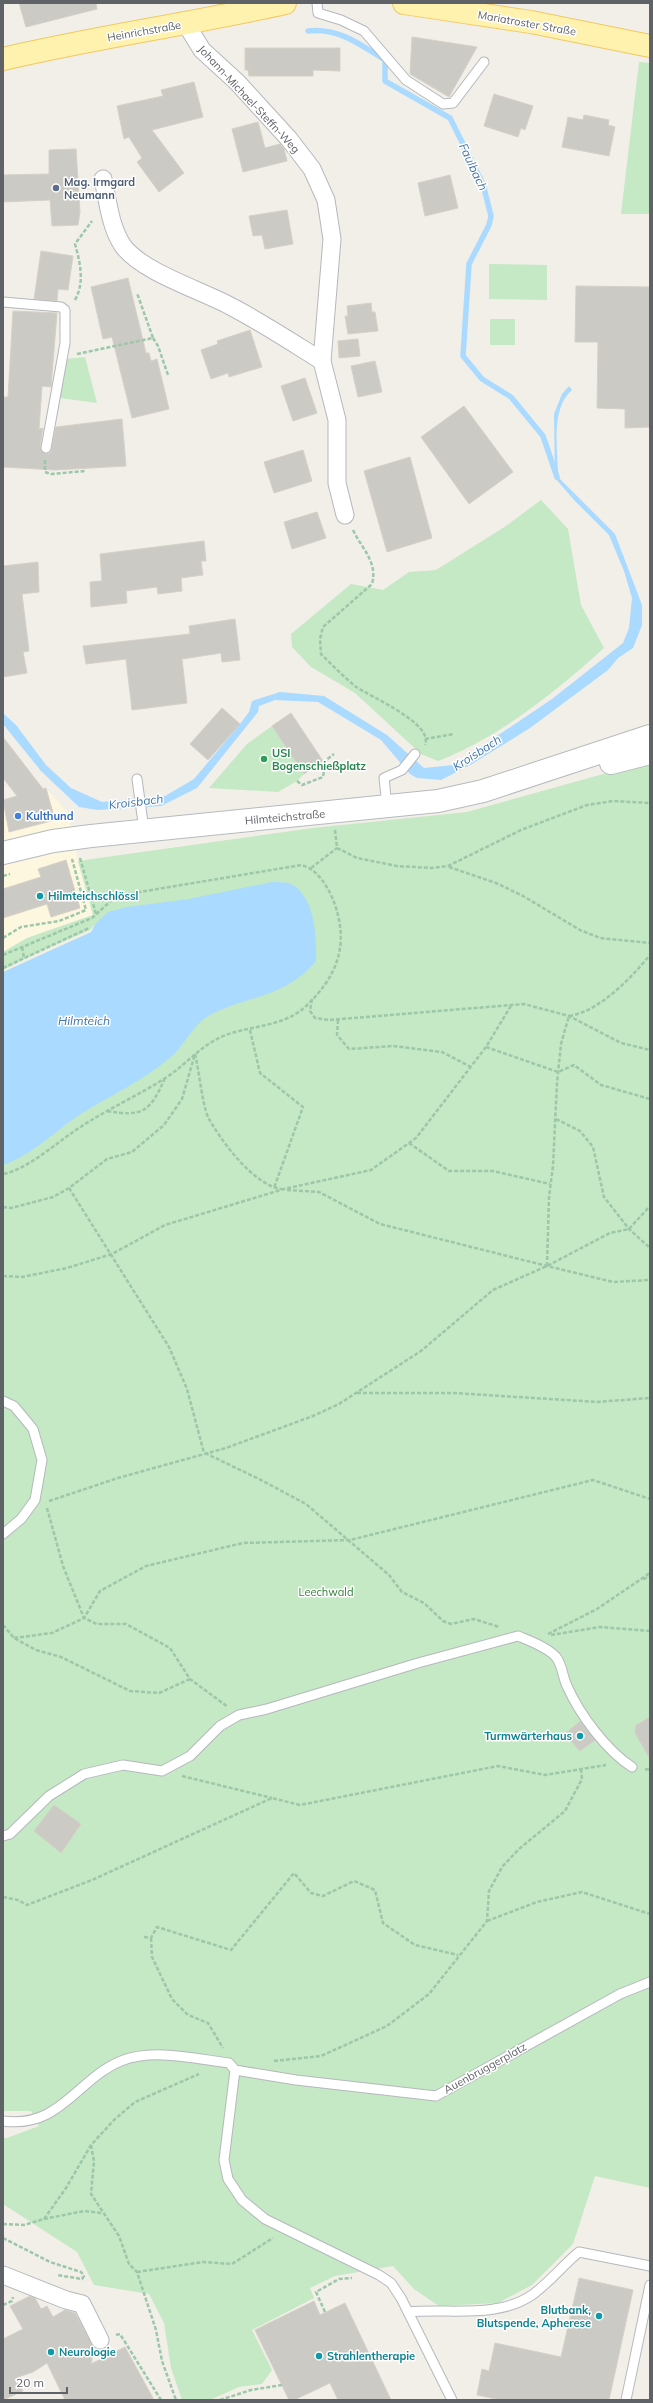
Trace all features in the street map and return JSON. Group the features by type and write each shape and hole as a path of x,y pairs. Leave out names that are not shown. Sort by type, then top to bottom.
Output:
{"main road":[{"name":"Heinrichstraße","path":"3,59 47,48 186,24 285,3"},
{"name":"Mariatroster Straße","path":"404,3 531,22 650,46"},
{"name":"Hilmteichstraße","path":"5,851 75,838 143,820 387,808 460,797 564,765 650,736"},
{"name":"Hilmteichstraße","path":"564,765 599,765 650,753"}],"street":[{"name":"Johann-Michael-Steffn-Weg","path":"186,24 202,50 237,82 289,139 312,169 326,200 332,239 322,361 337,420 337,483 345,516"},
{"path":"104,179 111,219 123,246 146,265 186,286 232,307 322,361"},
{"path":"3,2275 66,2300 82,2304 100,2340"}],"lane":[{"path":"317,3 318,13 341,20 364,31 406,80 443,104 453,103 484,62"},
{"path":"3,302 61,307 65,310 65,343 46,448"},
{"path":"387,808 384,778 402,770 415,754"},
{"path":"137,780 143,820"},
{"path":"3,1401 14,1406 33,1429 42,1460 35,1500 21,1519 3,1534"},
{"path":"3,1836 10,1834 49,1796 84,1774 123,1765 162,1771 190,1756 220,1726 239,1715 275,1707 418,1663 518,1636 532,1642 556,1658 567,1686 586,1722 628,1764"},
{"name":"Auenbruggerplatz","path":"3,2122 13,2123 38,2118 63,2106 102,2071 121,2061 134,2057 167,2056 296,2080 436,2096 620,1994 650,1982"},
{"path":"232,2067 224,2160 228,2179 242,2200 265,2219 379,2275 390,2283 408,2312 452,2400"},
{"path":"408,2312 487,2310 510,2305 536,2292 579,2252 650,2266"},
{"path":"626,2400 650,2286"}],"path":[{"path":"65,310 72,305 78,294 82,274 76,244 92,223 92,217"},
{"path":"137,293 168,375"},
{"path":"63,355 84,354 153,338"},
{"path":"46,448 45,472 51,474 85,472"},
{"path":"345,516 374,566 374,575 372,584 323,627 320,639 321,654 356,687 416,724 425,734 426,744 415,754"},
{"path":"425,739 454,734"},
{"path":"297,781 302,785 323,777 326,760 334,754"},
{"path":"312,868 337,848 357,858 397,866 431,868 448,866 471,853 521,830 587,805 613,801 650,803"},
{"path":"75,838 96,914"},
{"path":"3,938 21,927 59,921 86,910 72,862"},
{"path":"3,955 82,923 96,914 113,899 142,890 189,884 275,868 301,865 312,868 333,900 341,923 342,946 337,964 327,981 304,1008 280,1021 218,1038 195,1053 182,1067 165,1078 106,1110 41,1156 3,1174"},
{"path":"448,866 496,883 523,896 580,930 600,938 650,943"},
{"path":"3,968 89,928"},
{"path":"22,947 24,958"},
{"path":"568,1016 579,1014 620,986 650,955"},
{"path":"312,999 310,1011 315,1018 338,1020 411,1015 512,1004 539,1007 568,1016 621,1043 650,1050"},
{"path":"3,1276 22,1277 60,1270 112,1254 165,1225 284,1190 371,1170 416,1138 486,1047 512,1004"},
{"path":"547,1266 550,1184 556,1119 558,1072 561,1044 568,1016"},
{"path":"338,1020 337,1035 349,1049 393,1046 442,1052 471,1067"},
{"path":"250,1030 260,1073 303,1107 274,1188"},
{"path":"486,1047 558,1072 574,1065 601,1085 650,1099"},
{"path":"3,1207 11,1208 53,1197 69,1188 107,1159 132,1152 164,1125 182,1099 195,1053"},
{"path":"195,1053 208,1116 247,1169 264,1184 284,1190 319,1192 380,1224 547,1266 613,1282 650,1280"},
{"path":"106,1110 129,1115 141,1112 156,1098 165,1078"},
{"path":"556,1119 580,1131 593,1147 604,1197 629,1229 650,1248"},
{"path":"409,1143 449,1171 493,1171 550,1184"},
{"path":"69,1188 112,1254 169,1347 187,1389 204,1453 261,1480 306,1504 350,1540 369,1560 389,1575 402,1592 424,1603 443,1621 452,1624 474,1619 488,1622 518,1636"},
{"path":"239,1715 190,1679 170,1648 126,1624 97,1624 84,1618 62,1566 45,1502 204,1453 226,1448 313,1416 356,1393 421,1351 493,1290 547,1266 610,1233 629,1229 650,1206"},
{"path":"356,1393 454,1393 597,1402 650,1398"},
{"path":"14,1638 52,1633 84,1618 100,1591 146,1566 243,1543 350,1540 593,1480 650,1499"},
{"path":"650,1572 596,1609 544,1636 600,1627 650,1631"},
{"path":"641,1579 650,1577"},
{"path":"3,1625 14,1638 36,1650 61,1657 130,1691 159,1693 190,1679"},
{"path":"162,1771 300,1805 498,1766 545,1775 581,1769 628,1764"},
{"path":"487,1921 489,1891 502,1867 519,1848 565,1811 582,1779 581,1769"},
{"path":"3,1897 18,1900 27,1905 92,1880 272,1798"},
{"path":"232,2067 218,2036 208,2023 188,2015 172,1999 152,1957 151,1938 156,1927 231,1950 294,1873 311,1893 323,1896 354,1881 376,1890 383,1923 415,1945 458,1955"},
{"path":"268,2062 321,2056 387,2026 429,1994 458,1955 487,1921 537,1902 582,1892 650,1914"},
{"path":"144,1937 151,1938"},
{"path":"44,2219 66,2188 91,2145 114,2120 135,2102 201,2073"},
{"path":"91,2145 94,2161 91,2194 102,2214 119,2236 129,2264 137,2272 156,2330 162,2361 176,2400"},
{"path":"3,2224 24,2225 44,2219 84,2211 102,2214"},
{"path":"137,2272 203,2262 232,2264 286,2230"},
{"path":"3,2238 50,2262 81,2272 84,2276 82,2279 56,2275"},
{"path":"325,2312 316,2292 339,2279 355,2278"},
{"path":"100,2340 120,2334 161,2400"},
{"path":"220,2400 251,2390 282,2385"}],"shaded area":[{"path":"46,788 68,813 78,861 93,915 27,938 3,952 3,800"}],"green space":[{"path":"639,62 650,63 650,214 621,214"},
{"path":"489,264 547,265 547,300 489,299"},
{"path":"490,319 515,319 515,345 490,345"},
{"path":"85,357 97,403 60,398 65,359"},
{"path":"541,500 568,529 581,605 604,648 547,697 483,740 438,761 421,754 355,693 311,667 292,647 291,634 351,584 383,590 409,572 436,570 506,526"},
{"name":"USI Bogenschießplatz","path":"272,726 304,774 297,781 278,792 209,788 247,744"},
{"name":"Leechwald","path":"650,761 650,2188 595,2176 573,2244 532,2285 498,2303 439,2306 414,2289 393,2266 335,2276 310,2288 314,2298 252,2330 272,2370 262,2384 239,2387 210,2400 182,2400 171,2368 164,2323 149,2294 94,2285 77,2252 3,2204 3,2138 7,2138 39,2126 31,2111 3,2111 3,952 27,938 93,915 78,861 313,828 467,812"}],"water":[{"name":"Kroisbach","path":"569,386 572,390 565,398 558,419 558,477 615,534 642,605 642,625 633,648 618,658 608,670 530,728 472,764 441,780 417,778 410,774 381,740 318,702 275,700 259,706 258,712 197,788 161,806 98,810 79,807 41,771 3,724 3,713 16,725 46,765 71,788 102,802 165,796 194,779 249,712 252,701 280,692 324,696 387,735 424,768 454,765 552,699 623,643 629,628 632,598 624,571 609,535 574,500 555,478 554,414 562,394"},
{"name":"Hilmteich","path":"272,882 288,883 297,888 304,896 309,906 315,929 316,961 304,973 279,989 224,1008 210,1015 194,1029 171,1057 149,1074 79,1115 24,1155 3,1165 3,972 91,932 95,924 108,912 127,907 189,899"}],"pier":[{"path":"95,924 91,932 3,972 3,970 39,952 90,930"}],"building":[{"path":"19,3 96,3 97,9 26,27"},
{"path":"412,37 477,47 449,97 410,74"},
{"path":"245,48 340,48 340,71 313,70 313,76 249,76 248,70 245,70"},
{"path":"194,82 203,117 152,130 184,173 159,192 137,162 142,158 129,137 124,139 117,106 163,96 161,90"},
{"path":"494,94 533,106 525,130 521,128 518,137 484,126"},
{"path":"584,115 609,120 608,125 615,127 609,156 562,147 568,117 583,120"},
{"path":"258,122 265,148 280,144 284,149 287,161 243,172 232,129"},
{"path":"76,149 80,212 78,225 52,226 50,200 3,202 3,175 49,174 49,150"},
{"path":"450,175 458,208 425,216 418,183"},
{"path":"287,210 293,244 265,249 262,235 253,236 249,216"},
{"path":"41,251 73,256 68,290 58,289 57,301 34,299"},
{"path":"128,278 146,353 149,353 151,361 157,359 169,409 132,418 112,337 103,339 91,287"},
{"path":"576,286 650,287 650,427 625,428 625,409 597,408 598,342 575,342"},
{"path":"371,303 372,312 375,312 378,331 348,334 345,316 348,316 347,306"},
{"path":"13,311 57,313 51,387 42,386 39,429 43,428 40,447 42,452 48,454 51,452 56,427 122,419 126,466 55,470 3,467 3,397 8,397"},
{"path":"250,330 262,367 229,377 228,373 211,379 201,350 218,344 217,341"},
{"path":"358,339 360,356 339,358 338,341"},
{"path":"375,361 382,392 358,397 351,366"},
{"path":"305,378 317,413 293,421 281,386"},
{"path":"464,406 513,472 469,504 421,437"},
{"path":"303,450 312,481 274,493 264,462"},
{"path":"410,457 432,538 387,552 364,471"},
{"path":"317,512 326,538 292,549 284,522"},
{"path":"204,541 206,561 201,561 203,575 181,578 182,591 158,594 157,587 126,591 127,603 91,607 90,582 102,581 100,554"},
{"path":"38,562 39,592 22,594 29,651 23,652 27,673 3,677 3,566"},
{"path":"235,619 240,660 222,662 221,653 182,659 187,703 132,710 126,659 86,664 83,646 190,634 189,626"},
{"path":"222,708 240,724 208,760 190,744"},
{"path":"291,713 323,761 304,774 272,726"},
{"path":"3,737 43,789 46,788 55,820 9,832 3,800 17,796 3,778"},
{"name":"Hilmteichschlössl","path":"66,860 80,908 51,917 47,904 3,918 3,889 41,877 38,869"},
{"path":"650,1717 650,1759 635,1733 636,1725"},
{"name":"Turmwärterhaus","path":"580,1721 595,1740 580,1751 566,1736 566,1733"},
{"path":"54,1805 81,1824 61,1853 34,1831"},
{"name":"Blutbank, Blutspende, Apherese","path":"579,2278 633,2290 609,2400 501,2400 477,2395 482,2369 489,2371 495,2343 561,2357"},
{"name":"Neurologie","path":"30,2296 35,2298 41,2309 47,2306 53,2317 65,2310 75,2313 94,2348 91,2364 125,2347 154,2400 65,2400 47,2363 33,2372 15,2378 23,2391 3,2400 3,2339 23,2329 10,2306"},
{"name":"Strahlentherapie","path":"314,2301 320,2315 345,2303 391,2400 338,2400 330,2383 294,2400 289,2400 255,2330"}],"waterway":[{"name":"Faulbach","path":"308,31 319,30 339,34 358,43 385,60 385,81 450,118 483,184 491,216 489,225 469,264 463,356 482,379 511,397 543,436 557,477"}],"place":[{"name":"Mag. Irmgard Neumann","path":"56,188"},
{"name":"USI Bogenschießplatz","path":"264,759"},
{"name":"Kulthund","path":"18,816"},
{"name":"Hilmteichschlössl","path":"40,896"},
{"name":"Turmwärterhaus","path":"580,1736"},
{"name":"Blutbank, Blutspende, Apherese","path":"599,2316"},
{"name":"Neurologie","path":"51,2352"},
{"name":"Strahlentherapie","path":"319,2356"}]}
